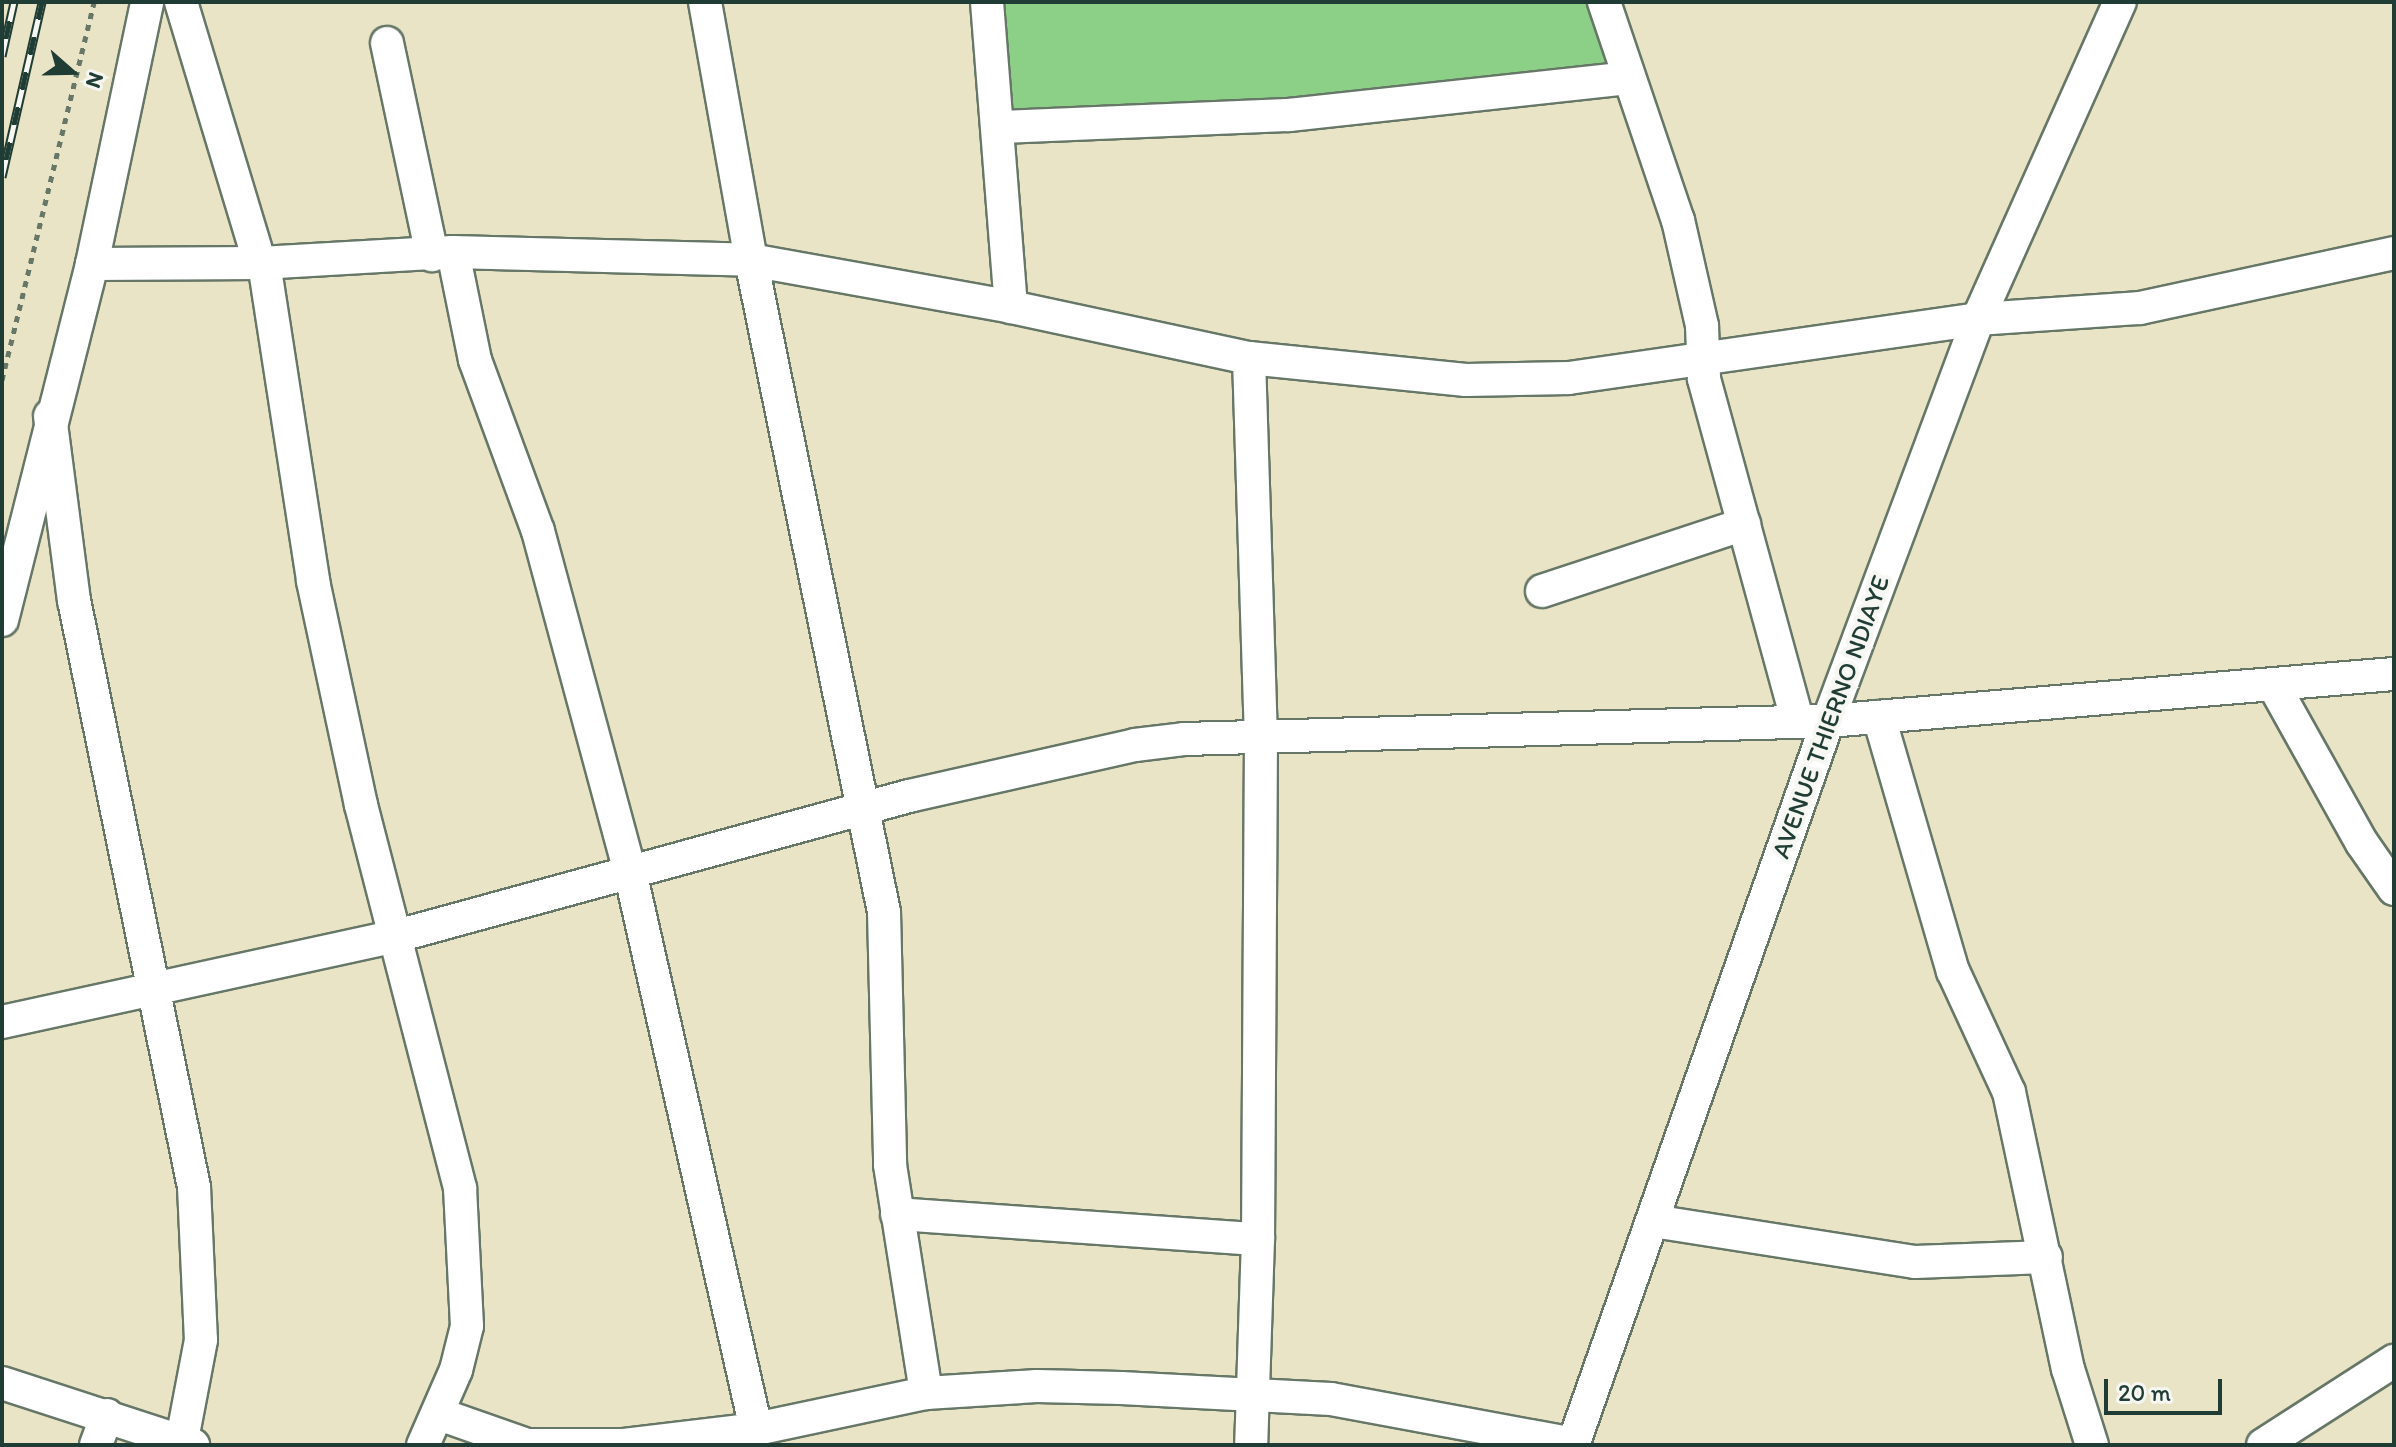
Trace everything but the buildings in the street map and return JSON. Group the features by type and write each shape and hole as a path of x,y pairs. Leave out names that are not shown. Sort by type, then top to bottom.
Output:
{"street":[{"path":"2,620 50,416 92,264 147,2"},
{"path":"181,2 262,263 313,581 393,937 430,1060 463,1220 467,1326 439,1414 423,1445"},
{"path":"705,2 751,260 888,941 884,1075 897,1214 926,1393"},
{"path":"987,2 1000,127 1011,307"},
{"path":"1604,2 1678,220 1705,355 1704,379 1744,524 1812,720"},
{"name":"AVENUE THIERNO NDIAYE","path":"1573,1445 1653,1221 1812,720 1978,319 2120,2"},
{"path":"387,43 443,253 492,418 538,531 631,876 756,1429"},
{"path":"1000,127 1289,115 1628,78"},
{"path":"92,264 262,263 443,253 751,260 1011,307 1249,358 1466,380 1569,378 1705,355 1978,319 2140,308 2394,253"},
{"path":"1249,358 1261,737 1258,1239 1251,1445"},
{"path":"2,1383 187,1442 201,1340 199,1232 187,1139 74,600 50,416"},
{"path":"1542,591 1744,524"},
{"path":"2,1022 393,937 631,876 861,810 1135,745 1261,737 1879,717 2394,674"},
{"path":"2273,684 2354,830 2394,889"},
{"path":"1879,717 1953,971 2009,1092 2068,1369 2092,1445"},
{"path":"897,1214 1258,1239"},
{"path":"1653,1221 1915,1262 2046,1257"},
{"path":"2263,1445 2394,1361"},
{"path":"439,1414 527,1445 624,1445 756,1429 926,1393 1037,1386 1254,1396 1397,1408 1573,1445"},
{"path":"96,1445 107,1415"}],"path":[{"path":"2,380 94,2"}],"green space":[{"path":"998,2 1600,2 1628,83 1013,118"}],"railway":[{"path":"2,56 14,2"},
{"path":"2,177 42,2"}]}
